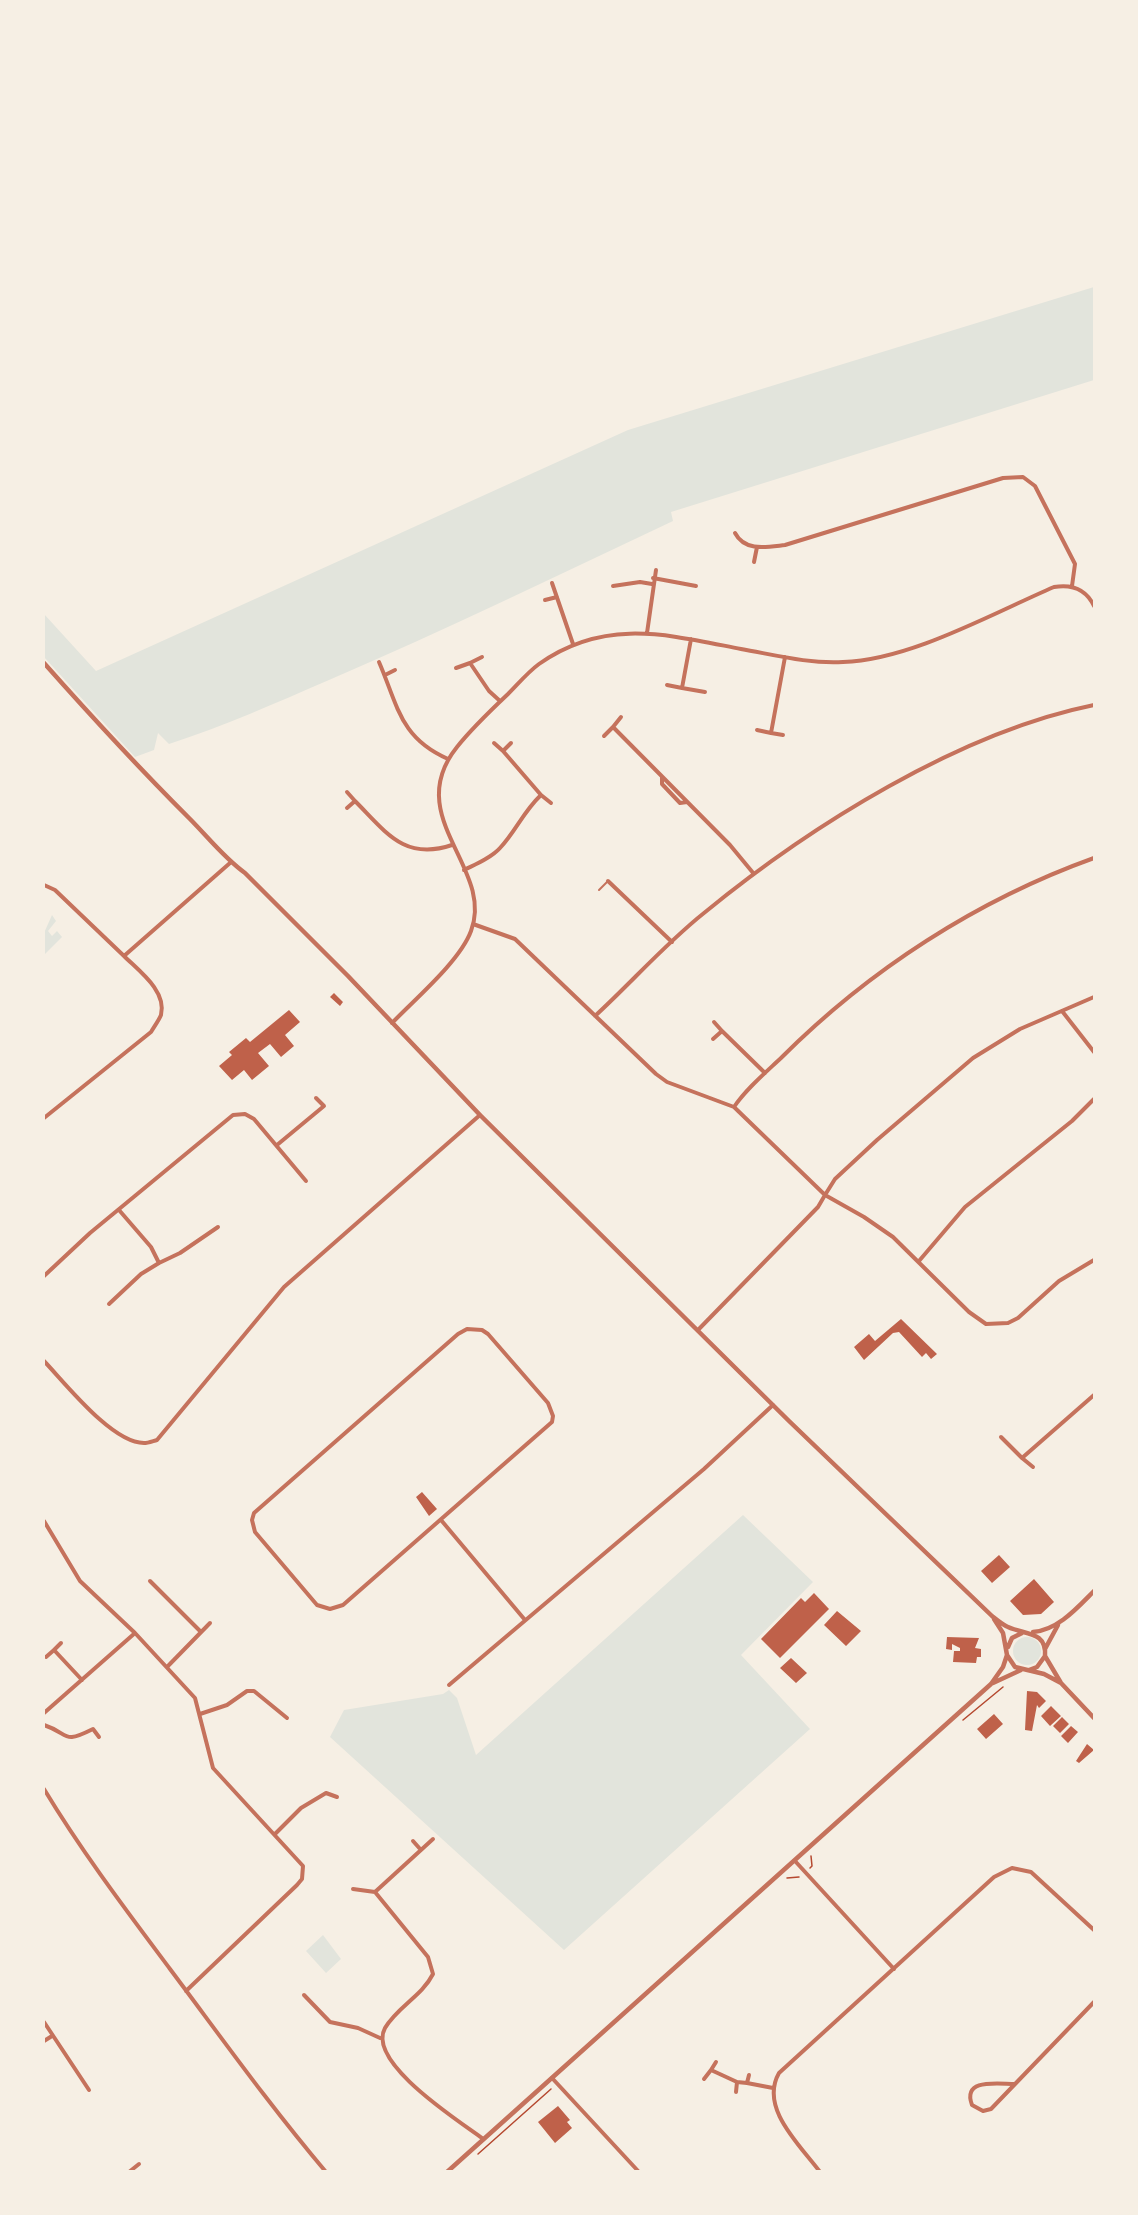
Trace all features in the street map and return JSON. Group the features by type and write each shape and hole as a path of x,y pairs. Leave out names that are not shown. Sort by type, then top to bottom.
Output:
{"street":[{"path":"735,533 739,540 757,547 785,544 1016,476 1023,477 1035,486 1075,564 1072,586"},
{"path":"754,562 757,547"},
{"path":"647,633 652,584 656,570"},
{"path":"653,578 696,586"},
{"path":"613,586 640,582 652,584"},
{"path":"552,583 573,644"},
{"path":"392,1023 456,956 473,924 472,893 439,801 438,786 448,759 500,701 537,665 573,644 616,633 647,633 785,657 843,662 896,653 1054,587 1072,586 1086,594 1095,606"},
{"path":"545,600 557,597"},
{"path":"682,688 691,639"},
{"path":"456,668 482,657"},
{"path":"771,733 785,657"},
{"path":"379,662 412,736 435,753 448,759"},
{"path":"44,663 133,762 230,863 245,873 327,954 480,1115 992,1617 1003,1633 1011,1663 1022,1670"},
{"path":"470,663 489,691 500,701"},
{"path":"385,675 395,670"},
{"path":"667,685 705,692"},
{"path":"596,1016 672,942 754,874 821,828 921,770 1024,726 1095,705"},
{"path":"604,736 621,717"},
{"path":"613,727 662,776 662,784 680,803 688,802 754,874"},
{"path":"758,730 783,735"},
{"path":"494,743 551,803"},
{"path":"503,751 511,743"},
{"path":"347,792 395,841 407,848 426,851 453,845"},
{"path":"464,870 501,848 520,818 541,795"},
{"path":"347,808 355,801"},
{"path":"734,1107 765,1073 820,1020 907,954 1005,896 1095,858"},
{"path":"124,956 230,863"},
{"path":"608,881 672,942"},
{"path":"44,885 55,890 149,981 159,995 161,1015 151,1032 44,1118"},
{"path":"473,924 515,939 667,1082 734,1107 825,1195 874,1224 919,1261 969,1312 986,1324 997,1324 1018,1318 1059,1281 1095,1260"},
{"path":"698,1330 818,1207 835,1179 973,1058 1020,1029 1095,997"},
{"path":"1062,1011 1095,1052"},
{"path":"714,1022 765,1073"},
{"path":"713,1039 722,1031"},
{"path":"277,1145 324,1106 316,1098"},
{"path":"919,1261 965,1207 1072,1121 1095,1099"},
{"path":"44,1276 233,1115 245,1114 254,1119 306,1181"},
{"path":"44,1361 108,1427 124,1438 143,1443 157,1440 284,1287 480,1115"},
{"path":"119,1210 151,1247 159,1263"},
{"path":"110,1304 141,1274 180,1253 218,1227"},
{"path":"467,1329 482,1330 548,1403 553,1416 552,1422 441,1520 344,1605 330,1609 317,1605 255,1532 252,1520 258,1507 458,1334 467,1329"},
{"path":"1023,1458 1095,1395"},
{"path":"449,1684 704,1469 773,1404"},
{"path":"1001,1437 1032,1467"},
{"path":"441,1520 525,1620"},
{"path":"44,1521 80,1581 135,1633 195,1698 213,1768 303,1866 302,1879 186,1991"},
{"path":"150,1581 201,1632"},
{"path":"992,1617 1009,1628 1031,1633 1042,1632 1059,1623 1095,1592"},
{"path":"167,1667 210,1623"},
{"path":"1045,1649 1059,1623"},
{"path":"447,2172 482,2138 991,1684 1004,1667 1012,1638 1024,1632"},
{"path":"44,1713 135,1633"},
{"path":"1031,1633 1043,1642 1045,1656 1061,1683 1095,1718"},
{"path":"45,1657 61,1643"},
{"path":"54,1650 82,1680"},
{"path":"991,1684 1022,1670 1037,1667 1045,1656"},
{"path":"1029,1670 1061,1683"},
{"path":"200,1714 226,1705 247,1691 254,1691 287,1718"},
{"path":"44,1725 66,1738 75,1738 93,1729 99,1737"},
{"path":"325,1787 326,1793"},
{"path":"44,1789 92,1864 277,2115 326,2172"},
{"path":"275,1834 301,1808 326,1793"},
{"path":"326,1793 337,1797"},
{"path":"375,1892 433,1839"},
{"path":"413,1841 421,1850"},
{"path":"795,1861 894,1969"},
{"path":"820,2172 778,2114 773,2100 773,2088 784,2068 994,1877 1012,1868 1031,1872 1095,1930"},
{"path":"353,1889 375,1892 428,1957 433,1974 428,1985 386,2026 380,2038 383,2049 420,2093 482,2138"},
{"path":"304,1995 330,2022 358,2028 380,2038"},
{"path":"1015,2084 980,2084 973,2087 969,2093 972,2105 983,2111 991,2109 1095,2002"},
{"path":"44,2022 89,2090"},
{"path":"44,2041 52,2036"},
{"path":"704,2079 716,2062"},
{"path":"711,2070 737,2082 773,2088"},
{"path":"747,2083 750,2075"},
{"path":"552,2077 639,2172"},
{"path":"736,2092 737,2082"},
{"path":"129,2172 139,2164"}],"lane":[{"path":"599,890 608,881"}],"path":[{"path":"476,2156 552,2089"}],"shaded area":[{"path":"1094,287 1094,380 671,512 673,521 459,622 289,697 169,744 158,733 154,750 135,757 44,657 44,614 96,671 628,430"},
{"path":"52,915 56,921 48,931 52,936 57,931 62,937 44,955 44,933"},
{"path":"743,1515 813,1582 741,1655 810,1729 564,1950 330,1737 344,1710 443,1694 449,1690 457,1698 476,1755"},
{"path":"1027,1637 1037,1641 1041,1651 1037,1661 1027,1665 1017,1661 1013,1651 1017,1641"},
{"path":"323,1935 341,1959 326,1973 306,1951"}],"building":[{"path":"334,993 343,1002 340,1006 330,997"},
{"path":"289,1010 300,1022 285,1035 294,1046 281,1057 270,1044 258,1053 269,1066 252,1080 244,1070 232,1080 219,1066 232,1055 229,1052 246,1038 250,1042"},
{"path":"901,1319 937,1354 931,1359 926,1353 922,1357 899,1332 893,1333 864,1360 854,1347 869,1334 875,1341"},
{"path":"422,1492 437,1509 429,1516 416,1497"},
{"path":"999,1555 1010,1567 992,1583 981,1571"},
{"path":"1034,1579 1054,1602 1041,1614 1023,1615 1010,1601"},
{"path":"814,1593 829,1609 780,1658 761,1639 801,1598 805,1602"},
{"path":"837,1611 861,1631 846,1646 824,1625"},
{"path":"947,1637 979,1638 975,1648 981,1649 981,1657 977,1657 976,1663 953,1662 954,1651 960,1651 960,1648 952,1644 952,1650 946,1649"},
{"path":"791,1658 807,1673 796,1683 780,1668"},
{"path":"1027,1691 1037,1692 1046,1701 1039,1708 1037,1705 1032,1731 1025,1730"},
{"path":"1051,1706 1061,1716 1050,1726 1041,1716"},
{"path":"994,1714 1003,1724 986,1739 977,1729"},
{"path":"1062,1717 1069,1724 1060,1733 1053,1726"},
{"path":"1071,1726 1078,1732 1068,1743 1061,1736"},
{"path":"1087,1744 1094,1750 1079,1763 1076,1761"},
{"path":"558,2106 570,2120 567,2122 572,2128 555,2143 538,2122"}]}
